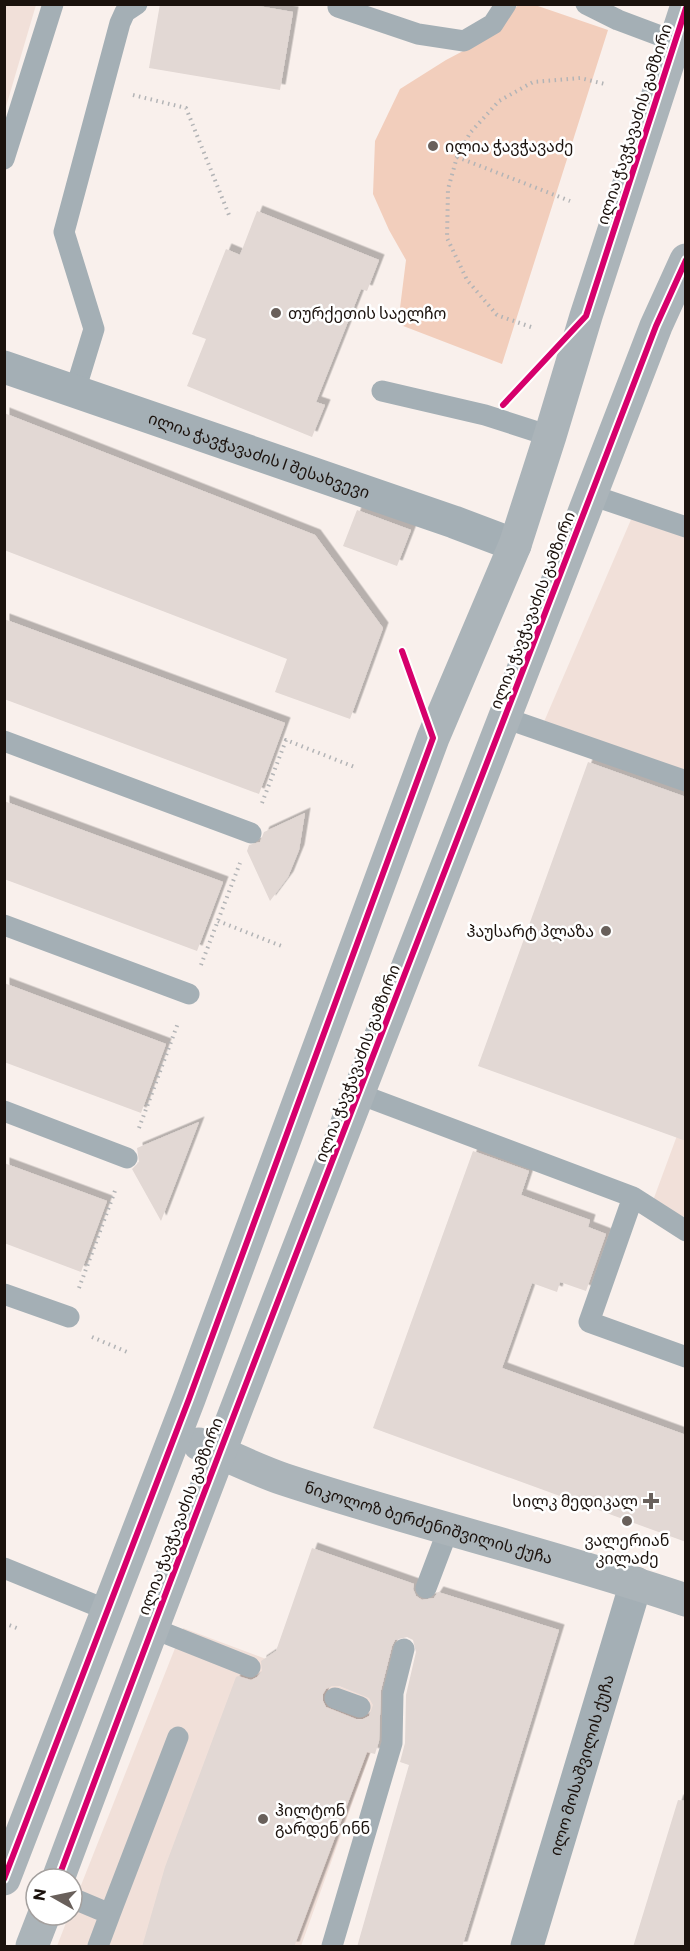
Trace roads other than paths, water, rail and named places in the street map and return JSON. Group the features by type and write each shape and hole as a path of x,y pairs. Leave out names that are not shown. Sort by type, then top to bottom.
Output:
{"main road":[{"name":"ილია ჭავჭავაძის გამზირი","path":"8,1859 175,1434 433,738 515,545 586,316 686,8"},
{"name":"ილია ჭავჭავაძის გამზირი","path":"62,1867 218,1451 360,1094 656,326 686,260"},
{"name":"ნიკოლოზ ბერძენიშვილის ქუჩა","path":"175,1434 280,1478 448,1530 636,1583 686,1600"},
{"path":"32,1947 40,1927"}],"street":[{"name":"ილია ჭავჭავაძის I შესახვევი","path":"4,367 515,545"},
{"name":"ილო მოსაშვილის ქუჩა","path":"527,1947 636,1583"}],"lane":[{"path":"4,159 54,4"},
{"path":"75,391 94,329 64,232 120,23 125,12 137,4"},
{"path":"338,7 418,33 464,41 493,24 506,4"},
{"path":"586,4 618,20 674,41"},
{"path":"382,391 485,415 550,436"},
{"path":"591,495 686,527"},
{"path":"505,718 686,781"},
{"path":"4,741 251,833"},
{"path":"4,925 189,994"},
{"path":"360,1094 633,1197 686,1231"},
{"path":"4,1111 127,1158"},
{"path":"633,1197 589,1322 686,1357"},
{"path":"4,1294 69,1317"},
{"path":"426,1588 448,1530"},
{"path":"4,1568 107,1610"},
{"path":"152,1628 250,1667"},
{"path":"332,1947 392,1743 393,1693 404,1649"},
{"path":"335,1698 360,1707"},
{"path":"98,1947 178,1737"},
{"path":"84,1903 110,1914"}],"place":[{"name":"ილია ჭავჭავაძე","path":"433,146"},
{"name":"თურქეთის საელჩო","path":"276,313"},
{"name":"ჰაუსარტ პლაზა","path":"606,931"},
{"name":"სილკ მედიკალ","path":"651,1501"},
{"name":"ვალერიან კილაძე","path":"627,1521"},
{"name":"ჰილტონ გარდენ ინნ","path":"263,1819"}]}
